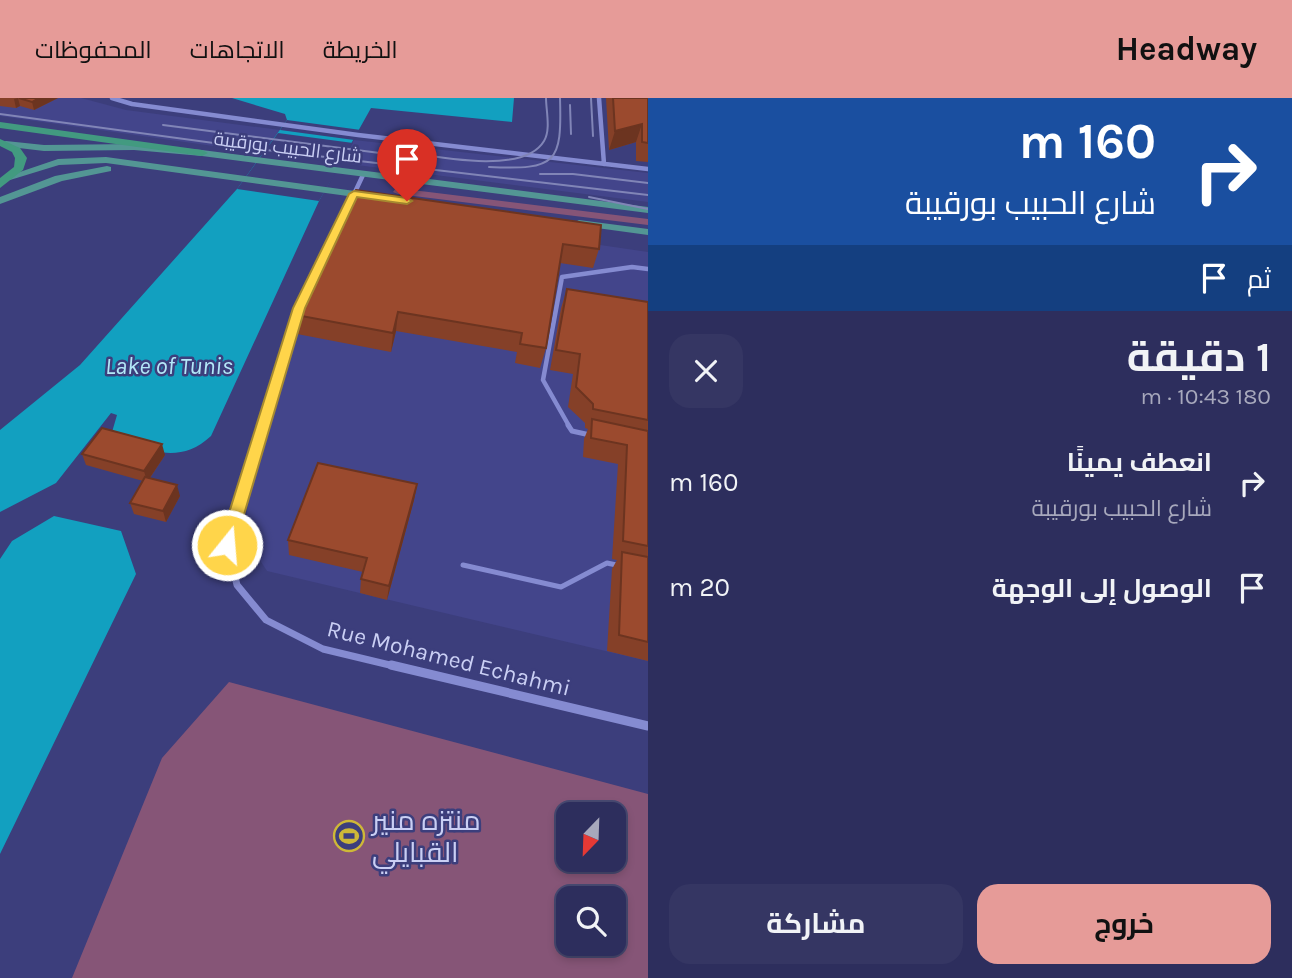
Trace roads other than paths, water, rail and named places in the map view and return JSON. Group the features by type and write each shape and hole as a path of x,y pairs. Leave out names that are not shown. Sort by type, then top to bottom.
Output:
{"highway":[{"path":"0,125 201,153"},
{"path":"3,143 16,150 21,158 19,168 5,180"}],"main road":[{"name":"شارع الحبيب بورقيبة","path":"3,143 44,148 134,147 201,153 648,210"},
{"name":"شارع الحبيب بورقيبة","path":"5,180 58,162 106,160 394,199"},
{"path":"0,201 58,178 99,170 195,172"},
{"path":"568,221 648,232"}],"street":[{"path":"112,98 132,104 358,135 648,169"},
{"path":"599,98 604,164"},
{"path":"344,215 363,175"},
{"name":"Rue Mohamed Echahmi","path":"304,296 227,545 237,585 266,620 323,649 648,726"}],"lane":[{"path":"597,436 572,431 543,380 562,277 632,267 648,270"},
{"path":"463,565 561,587 607,563 635,569"}],"water":[{"name":"Lake of Tunis","path":"232,98 514,98 512,122 371,108 319,201 211,436 187,451 175,453 150,450 110,439 117,415 111,413 56,483 0,512 0,430 80,365 237,189 287,120 285,114"},
{"path":"54,516 121,531 136,574 0,854 0,559 12,541"}],"tram line":[{"path":"394,150 474,161 516,158 533,152 544,141 548,126 546,98"},
{"path":"489,167 529,167 542,164 551,158 559,137 560,98"},
{"path":"591,98 593,136"},
{"path":"570,105 571,134"},
{"path":"0,114 266,150 648,195"},
{"path":"163,125 403,156"},
{"path":"540,174 573,174 648,183"},
{"path":"589,197 648,209"}],"place":[{"name":"منتزه منير القبايلي","path":"349,836"}]}
